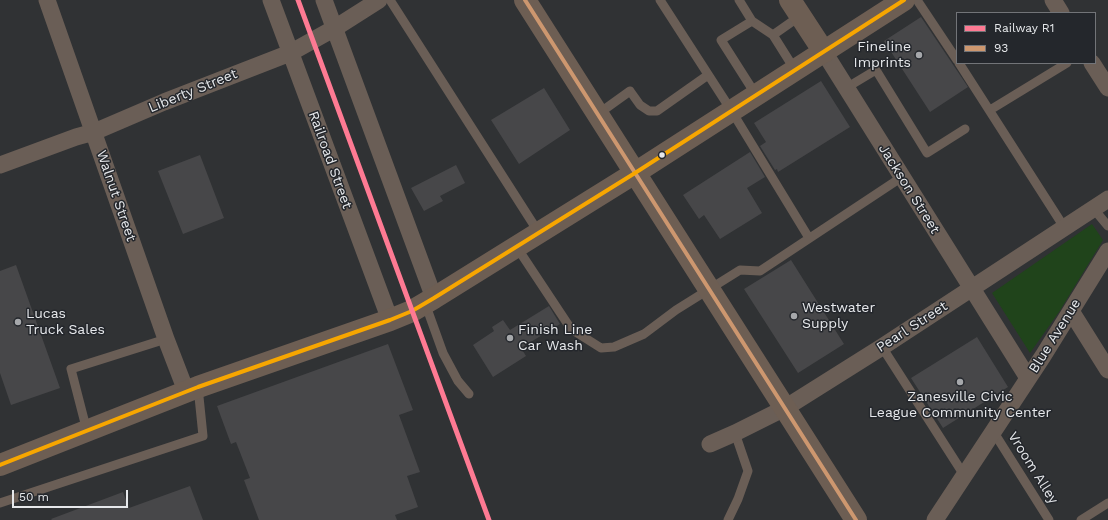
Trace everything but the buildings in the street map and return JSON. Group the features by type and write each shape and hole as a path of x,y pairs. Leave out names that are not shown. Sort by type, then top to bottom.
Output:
{"main road":[{"path":"525,0 856,520"},
{"path":"0,465 192,389 412,311 635,173 904,0"},
{"name":"Jackson Street","path":"795,8 824,52"}],"street":[{"name":"Walnut Street","path":"47,0 166,339 192,389"},
{"name":"Railroad Street","path":"271,0 390,320"},
{"path":"324,0 430,301"},
{"name":"Liberty Street","path":"0,164 94,132 290,53 335,28 379,0"},
{"path":"1053,0 1060,12"},
{"name":"Jackson Street","path":"824,52 1028,378"},
{"path":"1093,64 1108,88"},
{"name":"Pearl Street","path":"710,444 785,408 882,347 1108,198"},
{"name":"Blue Avenue","path":"935,520 992,431 1043,356 1108,251"},
{"path":"1071,311 1108,370"}],"lane":[{"path":"390,0 539,233"},
{"path":"660,0 731,110 809,238"},
{"path":"917,0 956,58"},
{"path":"742,1 752,21 772,35 795,70"},
{"path":"772,35 795,8"},
{"path":"752,21 721,40 756,95"},
{"path":"960,64 1064,227"},
{"path":"990,110 1065,64"},
{"path":"846,88 876,70 927,153 965,129"},
{"path":"598,114 630,91 640,105 649,111 657,111 708,75"},
{"path":"516,246 571,329 601,348 614,347 644,334 709,288 740,270 760,271 902,177"},
{"path":"1093,208 1108,226"},
{"path":"430,301 443,353 458,381 469,394"},
{"path":"87,431 71,369 166,339"},
{"path":"882,347 964,475"},
{"path":"0,503 203,436 192,389"},
{"name":"Vroom Alley","path":"992,431 1049,520"},
{"path":"728,520 738,499 748,471 735,433"},
{"path":"1081,520 1108,503"}],"green space":[{"path":"1092,224 1103,240 1059,312 1030,353 992,293"}],"rail line":[{"name":"R1","path":"298,0 489,520"}],"transit line":[{"name":"93","path":"525,0 856,520"},
{"path":"0,465 198,387 412,311 635,173 904,0"}],"place":[{"name":"Fineline Imprints","path":"919,55"},
{"name":"Westwater Supply","path":"794,316"},
{"name":"Lucas Truck Sales","path":"18,322"},
{"name":"Finish Line Car Wash","path":"510,338"},
{"name":"Zanesville Civic League Community Center","path":"960,382"}]}
